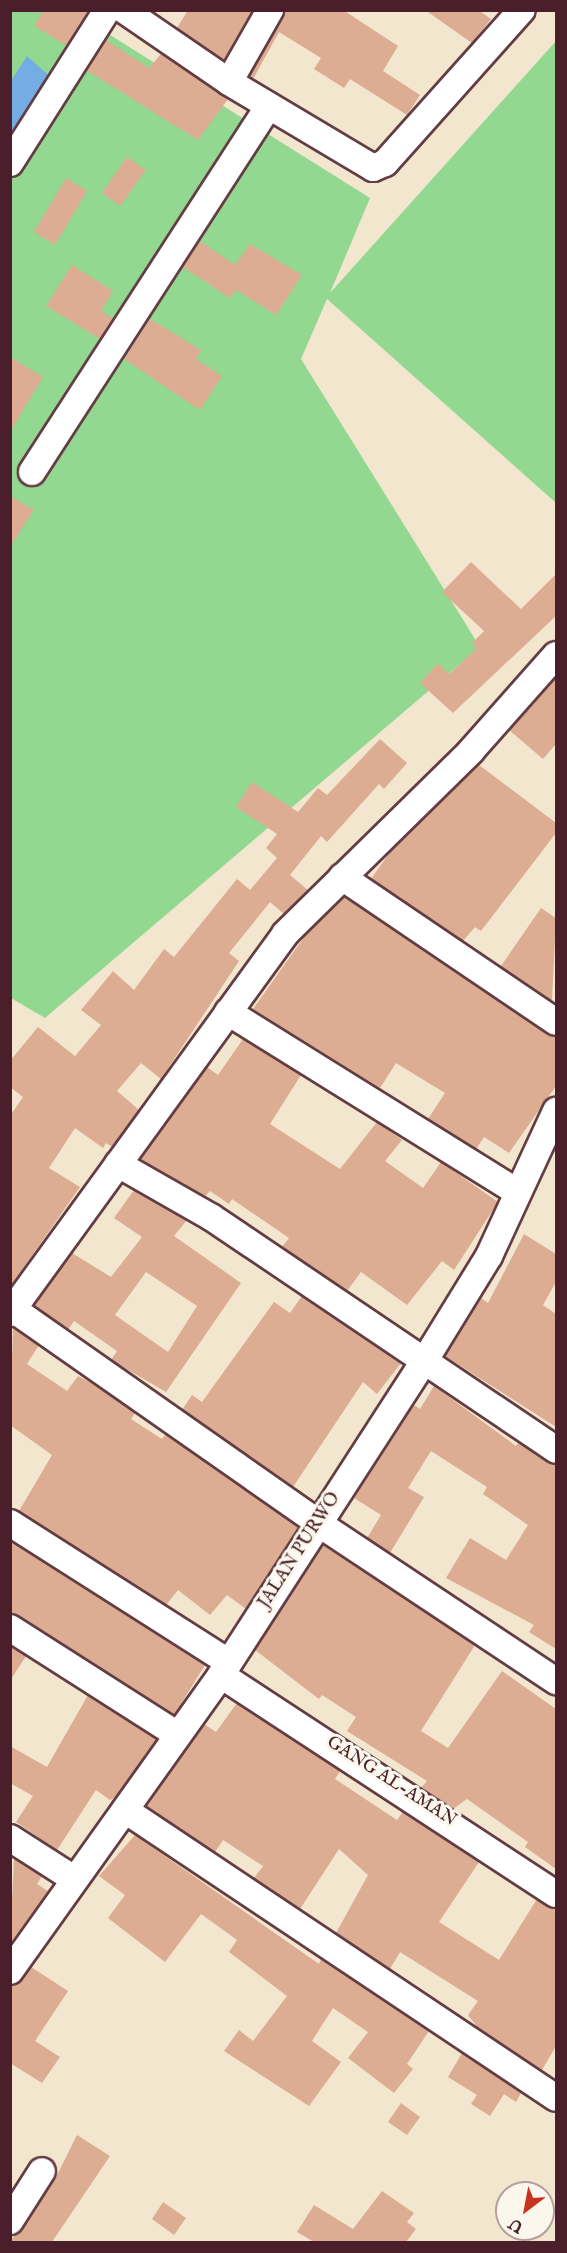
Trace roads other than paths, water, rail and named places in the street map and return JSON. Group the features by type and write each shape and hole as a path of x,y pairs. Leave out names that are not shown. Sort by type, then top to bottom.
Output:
{"street":[{"path":"10,163 107,10"},
{"path":"124,10 229,82 379,167 522,10"},
{"path":"229,82 270,10"},
{"path":"32,472 269,106"},
{"path":"556,655 471,751 285,934 11,1310 318,1523 556,1681"},
{"path":"342,876 556,1022"},
{"path":"228,1012 517,1192"},
{"name":"JALAN PURWO","path":"10,1971 225,1669 425,1360 489,1256 517,1192 549,1140 556,1111"},
{"path":"118,1164 211,1217 556,1450"},
{"name":"GANG AL-AMAN","path":"10,1523 556,1894"},
{"path":"10,1628 177,1735"},
{"path":"125,1810 556,2098"},
{"path":"10,1838 74,1879"},
{"path":"10,2221 42,2171"}],"water":[{"path":"27,56 54,80 11,153 11,81"}]}
